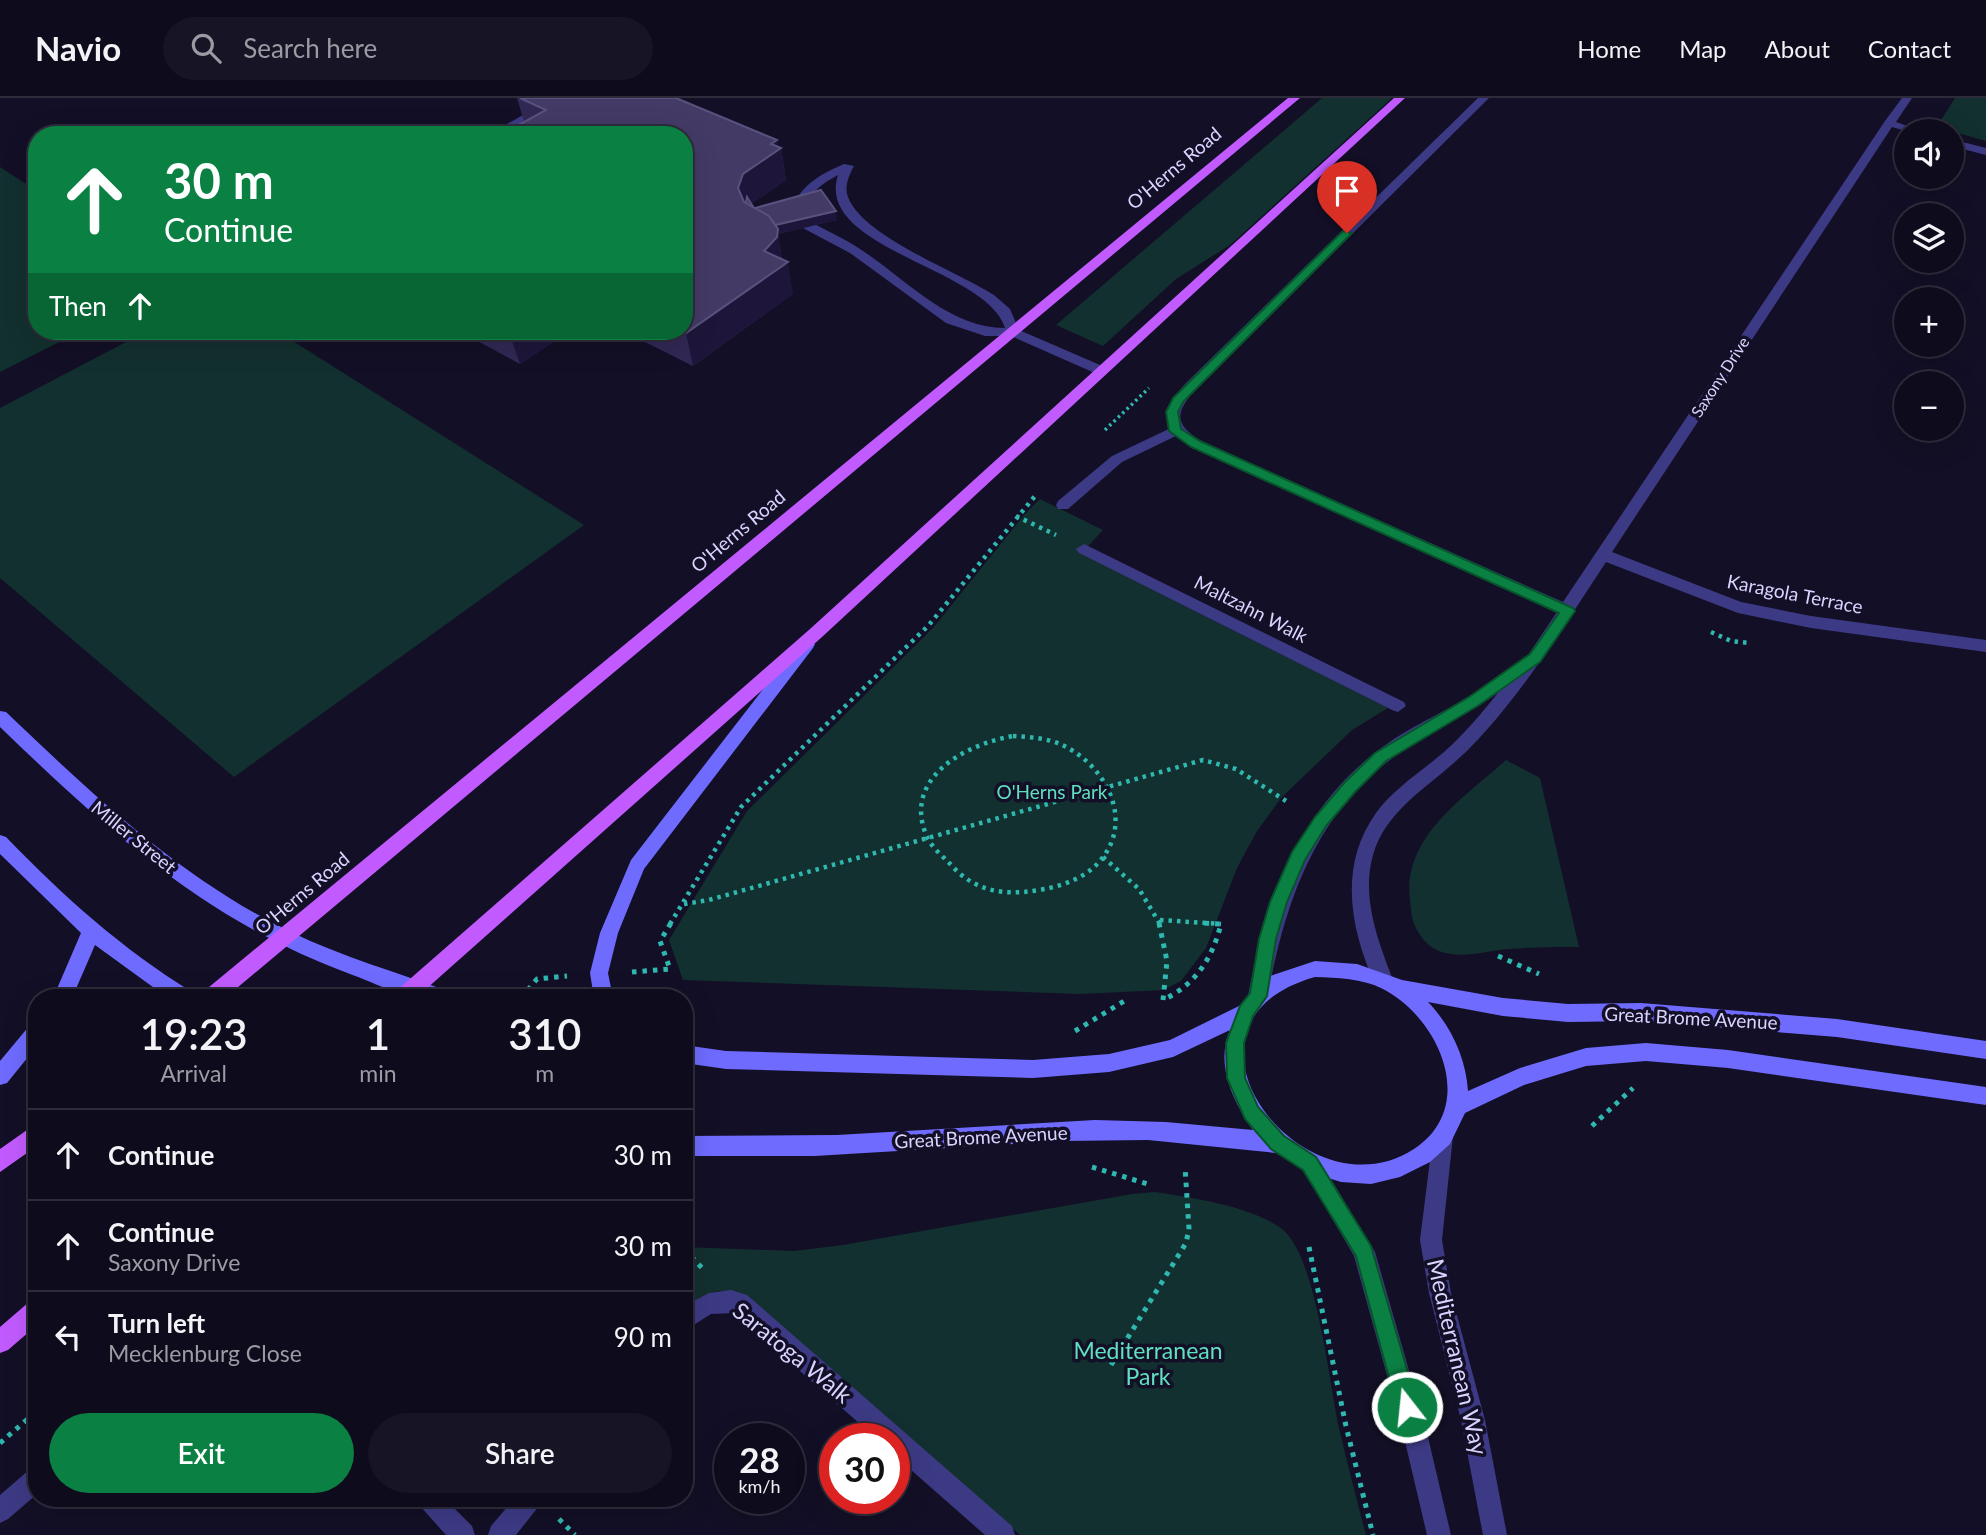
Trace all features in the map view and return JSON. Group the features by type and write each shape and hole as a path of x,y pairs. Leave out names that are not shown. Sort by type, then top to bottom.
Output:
{"main road":[{"name":"O'Herns Road","path":"221,989 1295,98"},
{"path":"411,989 816,633 1400,98"},
{"path":"0,1162 28,1140"},
{"path":"0,1342 28,1319"}],"street":[{"path":"511,126 561,98"},
{"path":"1484,98 1178,400 1172,412 1175,431 1196,444 1568,611"},
{"name":"Saxony Drive","path":"1390,984 1368,942 1359,901 1361,867 1369,840 1383,817 1496,710 1535,658 1908,98"},
{"path":"1889,123 1894,124"},
{"path":"1964,146 1986,152"},
{"path":"1013,332 1007,313 989,299 874,233 853,215 842,196 842,178 848,166 826,175 798,202 796,213 803,223 855,250 951,320 979,331 1013,332 1102,371"},
{"path":"1063,505 1116,459 1175,431"},
{"name":"Maltzahn Walk","path":"1084,549 1398,706"},
{"name":"Karagola Terrace","path":"1604,555 1738,607 1811,622 1986,646"},
{"path":"603,989 600,973 609,933 637,865 816,633"},
{"name":"Saxony Drive","path":"1252,1004 1267,939 1279,902 1298,857 1320,822 1349,787 1380,757 1474,701 1535,658"},
{"name":"Miller Street","path":"0,718 96,808 207,894 283,938 401,989"},
{"path":"0,842 62,905 146,975 170,989"},
{"path":"66,989 92,930"},
{"path":"693,1055 726,1060 1033,1069 1109,1063 1172,1048 1252,1004 1284,978 1315,969 1349,970 1390,984 1426,1011 1447,1040 1457,1074 1456,1107 1443,1136 1419,1159 1386,1172 1348,1174 1310,1163 1277,1143 1251,1113 1236,1078 1235,1043 1252,1004"},
{"name":"Great Brome Avenue","path":"1390,984 1503,1007 1568,1013 1641,1012 1837,1028 1986,1050"},
{"path":"0,1076 28,1042"},
{"name":"Great Brome Avenue","path":"1456,1107 1520,1077 1586,1056 1646,1052 1753,1062 1986,1096"},
{"name":"Great Brome Avenue","path":"693,1146 857,1144 1040,1132 1185,1133 1277,1143"},
{"name":"Mediterranean Way","path":"1443,1136 1432,1240 1440,1293 1473,1420 1495,1535"},
{"path":"1310,1163 1364,1252 1415,1433 1439,1535"},
{"name":"Saratoga Walk","path":"693,1312 698,1307 724,1299 739,1303 876,1423"},
{"name":"Saratoga Walk","path":"910,1453 1003,1535"},
{"path":"0,1511 28,1486"},
{"path":"437,1507 463,1535"},
{"path":"500,1535 523,1507"}],"path":[{"path":"1103,432 1150,387"},
{"path":"529,989 537,979 670,969 660,941 741,807 928,626 1016,516 1041,491"},
{"path":"1016,516 1084,549"},
{"path":"990,738 1041,738 1085,757 1110,786 1115,805 1115,826 1103,857 1091,870 1073,880 1022,892 982,889 963,879 926,837 921,816 923,798 932,778 947,760 990,738"},
{"path":"683,904 709,900 1203,760 1217,761 1233,768 1286,802"},
{"path":"1103,857 1126,873 1160,920 1167,963 1163,1000 1188,987 1202,970 1217,945 1221,924 1160,920"},
{"path":"1111,1364 1186,1243 1189,1229 1185,1188 1185,1133"},
{"path":"1309,1247 1346,1426 1373,1535"},
{"path":"0,1443 28,1419"}],"green space":[{"path":"1322,98 1392,98 1230,245 1176,279 1103,346 1056,325"},
{"path":"1955,98 1986,98 1986,141 1964,135 1964,119 1942,119"},
{"path":"0,167 28,185 28,340 63,340 0,372"},
{"path":"130,340 291,340 584,525 234,777 0,578 0,408"},
{"name":"O'Herns Park","path":"1040,499 1103,530 1081,554 1388,708 1352,730 1281,798 1257,831 1237,868 1206,948 1181,981 1163,990 1080,994 683,980 669,940 747,811 933,628 1024,515"},
{"path":"1506,760 1540,778 1579,947 1518,948 1465,955 1445,953 1425,941 1413,920 1410,877 1416,857 1440,820"},
{"name":"Mediterranean Park","path":"1155,1192 1221,1204 1269,1221 1282,1229 1294,1244 1313,1293 1340,1432 1366,1535 1020,1535 910,1439 910,1423 891,1423 746,1297 721,1291 693,1302 693,1247 794,1251"}],"building":[{"path":"520,98 676,98 777,140 771,144 781,148 743,174 738,188 744,202 769,216 778,229 777,237 764,251 788,262 693,328 693,126 517,126 546,110"},
{"path":"821,190 836,211 775,225 769,216 755,208"}],"route":[{"path":"1347,233 1178,400 1172,412 1175,431 1196,444 1568,611 1535,658 1474,701 1380,757 1349,787 1320,822 1298,857 1279,902 1267,939 1258,996 1246,1012 1235,1043 1236,1078 1251,1113 1277,1143 1310,1163 1364,1252 1407,1407"}]}
